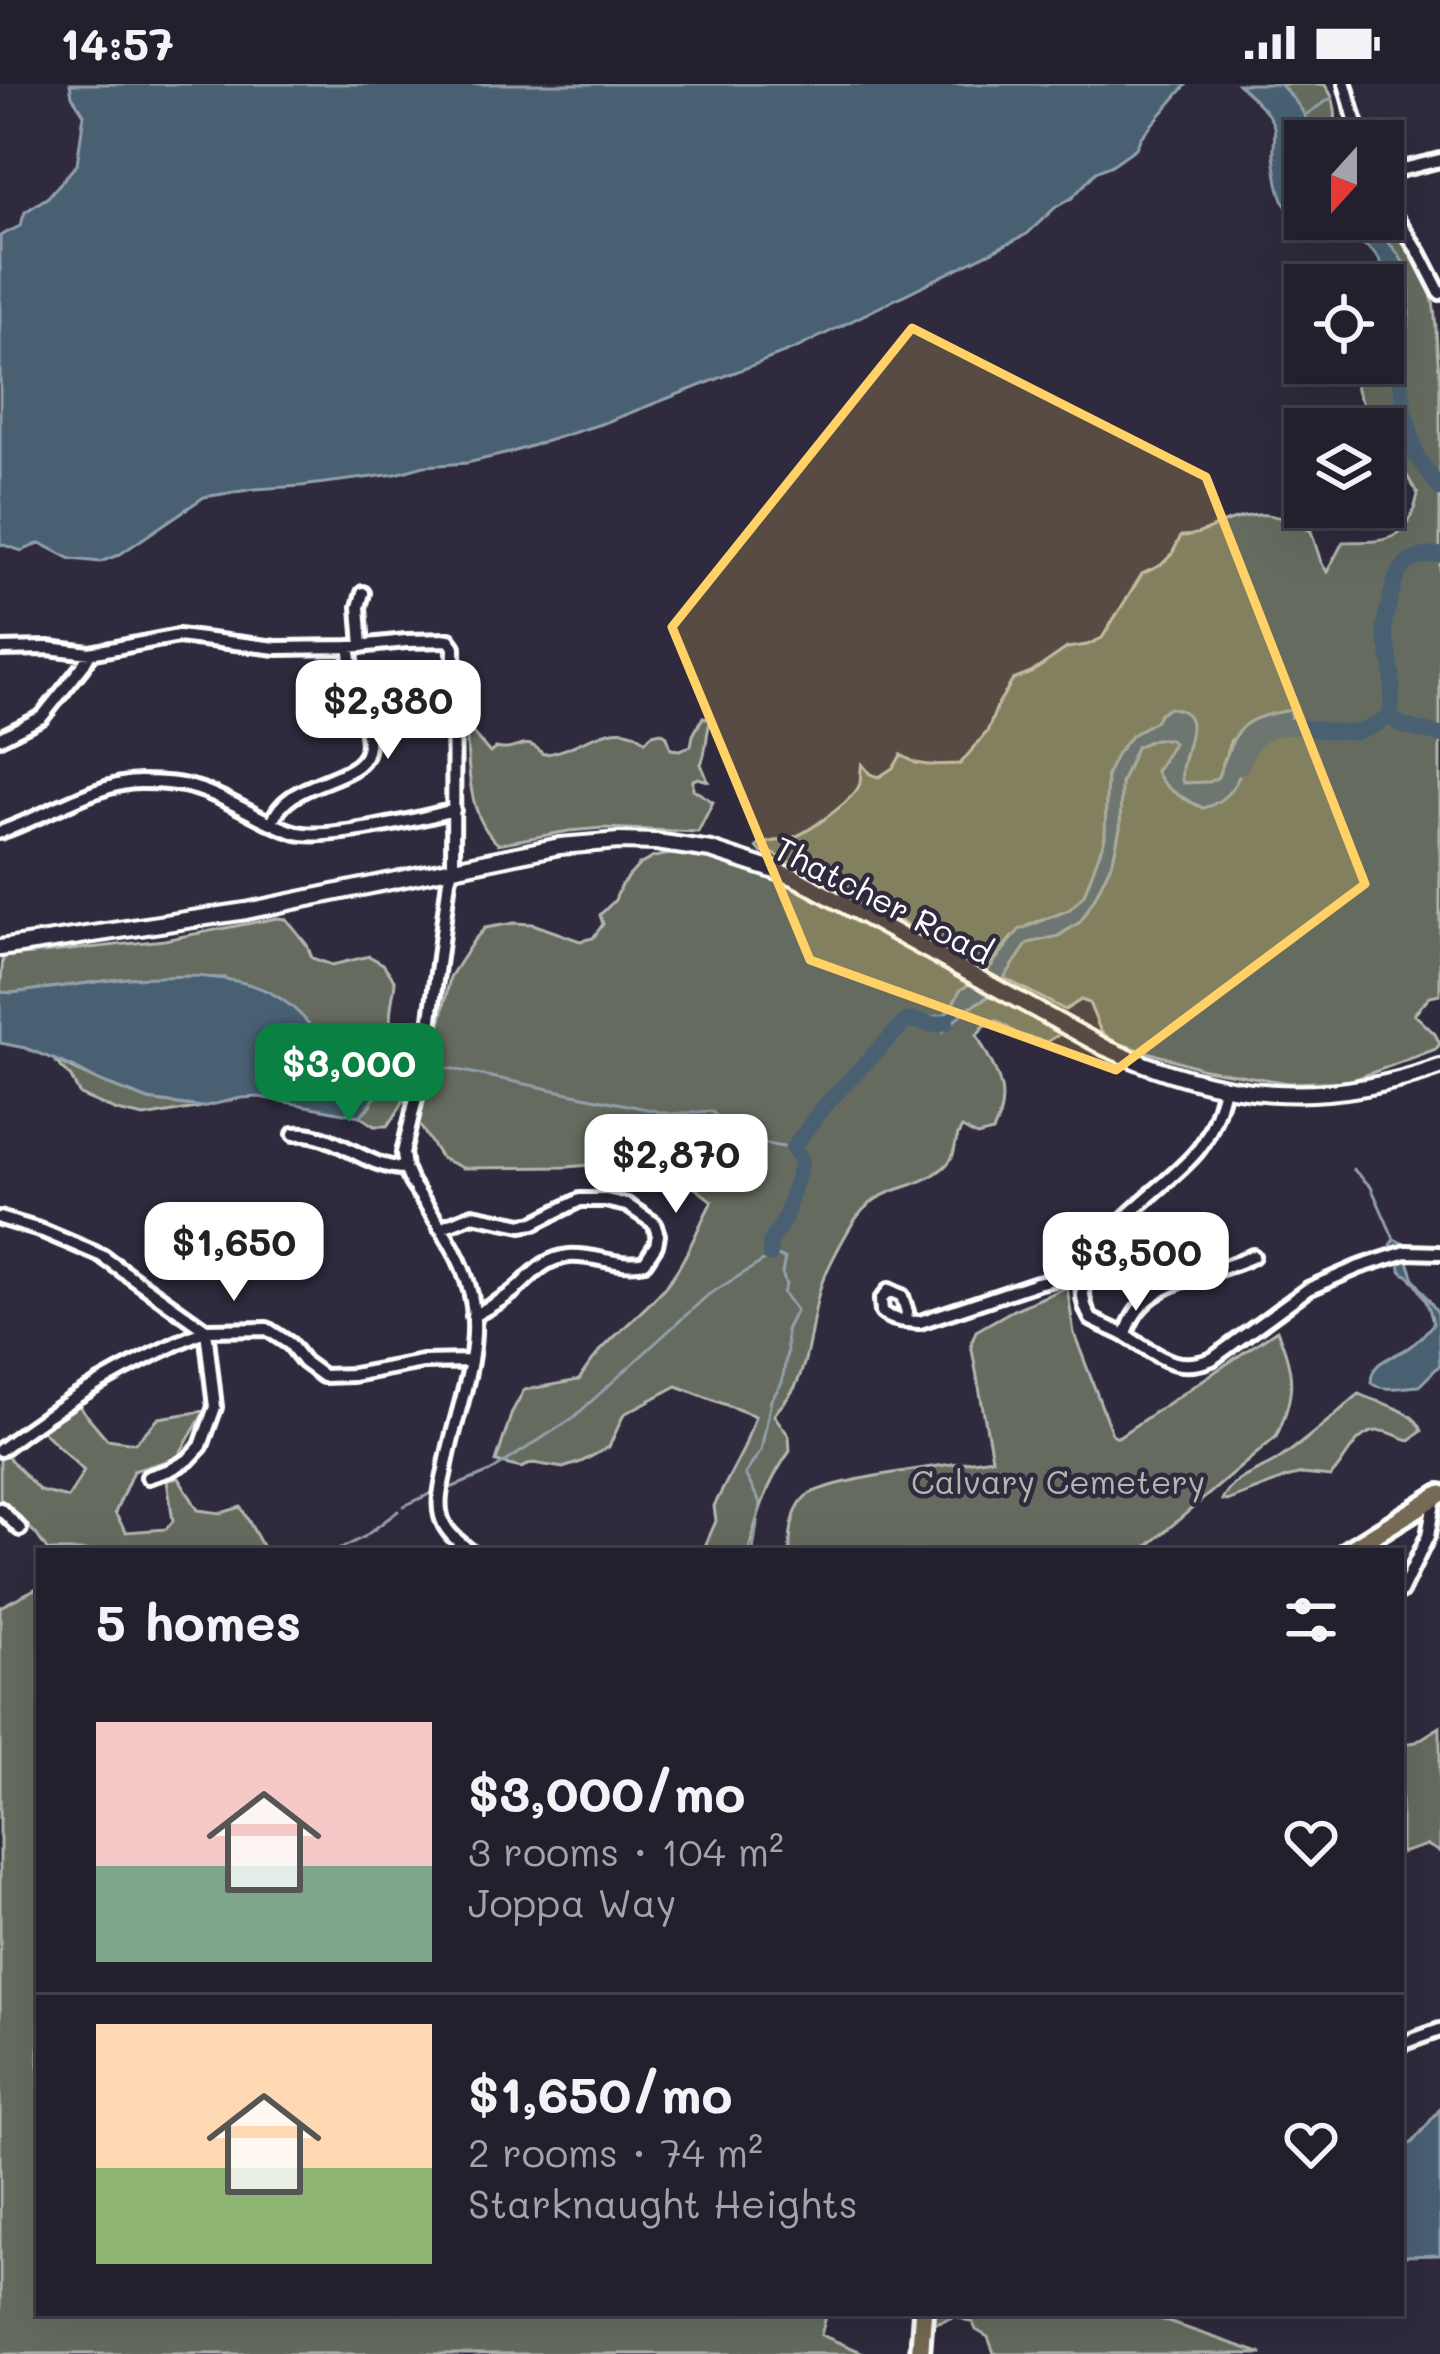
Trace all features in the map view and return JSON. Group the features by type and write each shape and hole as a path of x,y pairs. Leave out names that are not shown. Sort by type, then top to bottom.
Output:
{"main road":[{"name":"Thatcher Road","path":"0,948 246,911 527,851 583,843 656,842 711,850 794,877 1106,1048 1186,1080 1277,1094 1332,1093 1407,1078 1440,1066"},
{"path":"1353,1548 1437,1495"},
{"path":"920,2354 922,2316"}],"street":[{"path":"1345,84 1354,120"},
{"path":"1404,169 1440,160"},
{"path":"1404,229 1440,293"},
{"path":"272,823 287,801 350,772 367,752 356,647 363,593"},
{"path":"0,649 90,653 178,636 251,647 356,647 449,640 454,647 453,867 426,1057 403,1153 405,1168 464,1273 473,1316 471,1361 439,1499 448,1532 467,1548"},
{"path":"0,738 42,717 90,653"},
{"path":"0,832 103,790 140,782 192,787 307,835 454,810"},
{"path":"1224,1088 1202,1145 1105,1239 1085,1272 1083,1303 1091,1319 1183,1366 1202,1363 1308,1289 1401,1254 1440,1253"},
{"path":"294,1134 312,1135 389,1168 405,1168"},
{"path":"440,1228 473,1215 534,1223 580,1200 627,1205 654,1222 656,1245 645,1262 554,1258 473,1316"},
{"path":"0,1218 102,1256 206,1330 215,1406 201,1446 188,1460 148,1477"},
{"path":"1126,1335 1134,1315 1171,1283 1253,1256"},
{"path":"905,1322 928,1320 1036,1283 1085,1272"},
{"path":"0,1450 125,1367 206,1330 267,1329 290,1344 315,1372 333,1377 422,1361 471,1361"},
{"path":"1404,1586 1428,1536 1437,1495"},
{"path":"0,1509 20,1529"},
{"path":"1404,2043 1440,2030"}],"highlighted area":[{"path":"912,328 1206,477 1365,884 1116,1070 810,960 672,627"}],"green space":[{"path":"1280,84 1324,84 1336,120 1306,120"},
{"path":"1382,240 1401,240 1429,285 1440,374 1440,994 1430,996 1414,1014 1435,1034 1440,1044 1436,1049 1350,1081 1288,1083 1204,1069 1114,1042 1101,1032 1089,1003 1081,1000 1065,1010 1004,978 1028,943 1058,936 1080,922 1095,897 1113,859 1120,828 1121,783 1136,747 1169,739 1173,743 1156,771 1170,789 1203,808 1245,769 1259,731 1289,728 1291,711 1231,740 1218,777 1210,782 1183,783 1180,774 1188,745 1155,721 1132,735 1107,774 1105,838 1084,895 1070,910 1031,924 1011,938 988,968 772,853 762,853 757,847 761,844 798,835 840,806 857,790 862,764 879,777 901,755 928,765 960,764 987,732 1013,680 1067,648 1102,638 1142,574 1161,565 1181,536 1244,517 1276,517 1284,519 1284,528 1311,531 1327,572 1343,542 1383,540 1401,531 1418,494 1404,470 1404,408 1366,408 1356,386 1404,384 1409,288 1404,264"},
{"path":"703,717 711,720 701,764 708,781 693,780 693,789 713,802 698,832 603,828 498,844 480,819 471,788 466,725 490,753 525,744 543,754 555,752 622,730 645,741 661,732 671,749 680,750 691,746"},
{"path":"671,854 718,860 789,883 973,982 945,1015 944,1030 993,994 1060,1034 1047,1042 1019,1035 997,1021 984,1026 977,1035 1002,1092 993,1132 977,1136 962,1128 952,1158 943,1168 872,1202 851,1226 821,1285 801,1373 774,1415 789,1436 790,1451 764,1499 750,1548 705,1546 716,1521 714,1506 755,1416 677,1386 624,1414 609,1447 581,1462 563,1468 533,1463 521,1468 496,1462 524,1390 579,1380 673,1276 712,1201 670,1169 635,1161 463,1168 441,1158 419,1124 450,977 474,940 485,928 514,923 533,924 580,941 593,938 603,924 600,915 615,900 621,885 639,865"},
{"path":"286,919 312,958 332,965 369,956 383,964 395,981 391,1027 407,1040 413,1061 405,1097 387,1126 374,1126 360,1116 372,1104 369,1084 348,1081 224,978 128,978 0,992 3,957 164,940"},
{"path":"53,1059 149,1100 202,1107 144,1117 117,1111 80,1095 71,1077"},
{"name":"Calvary Cemetery","path":"1067,1287 1074,1333 1112,1434 1118,1437 1277,1330 1291,1383 1276,1437 1146,1548 790,1548 797,1508 817,1490 992,1458 971,1344 976,1331"},
{"path":"1359,1394 1405,1412 1422,1431 1410,1440 1371,1432 1357,1441 1330,1477 1302,1474 1222,1500 1239,1481 1287,1454"},
{"path":"79,1406 107,1439 135,1443 159,1418 205,1411 177,1458 133,1471 115,1513 126,1532 166,1529 173,1521 167,1480 179,1478 198,1510 221,1513 241,1507 263,1548 46,1548 0,1499 0,1459 6,1455 40,1491 68,1498 84,1471 41,1430"},
{"path":"36,1589 36,2316 826,2316 821,2335 866,2354 0,2354 0,1607"},
{"path":"1440,1727 1440,1852 1427,1845 1404,1852 1404,1744"},
{"path":"932,2316 956,2316 930,2325"},
{"path":"956,2316 1151,2316 1263,2354 998,2354 973,2323"}],"water":[{"path":"70,84 1187,84 1136,148 1096,172 1027,234 797,348 604,423 509,453 396,474 204,497 119,555 100,562 71,559 40,543 22,551 0,544 0,236 20,226 25,212 48,197 77,164 84,114"},
{"path":"1238,84 1280,84 1305,117 1284,120 1284,201 1277,179 1275,130 1259,104"},
{"path":"1352,240 1384,240 1404,264 1381,264"},
{"path":"1404,265 1410,298 1408,327 1404,327"},
{"path":"1170,708 1183,711 1191,727 1183,783 1218,777 1235,737 1248,723 1291,710 1290,728 1259,732 1233,787 1203,808 1170,789 1156,772 1173,743 1169,739 1136,747 1121,783 1120,828 1113,859 1080,922 1058,936 1028,943 993,994 944,1030 933,1030 928,1026 932,1017 944,1015 960,990 984,975 1019,930 1069,910 1084,895 1105,838 1107,774 1132,735"},
{"path":"189,976 246,983 278,997 306,1020 343,1078 377,1088 378,1094 360,1116 259,1097 202,1107 149,1100 25,1048 0,1043 0,992"},
{"path":"1394,1239 1402,1243 1414,1279 1438,1313 1440,1365 1419,1386 1387,1388 1371,1383 1375,1368 1415,1343 1433,1324 1422,1294 1402,1272 1391,1245"},
{"path":"1440,2109 1440,2255 1404,2256 1404,2146 1412,2143"}],"waterway":[{"path":"1305,115 1333,97"},
{"path":"1401,384 1416,455 1440,489"},
{"path":"1240,767 1254,741 1276,728 1356,732 1390,716 1392,673 1384,629 1393,589 1411,561 1440,555"},
{"path":"1390,716 1403,726 1440,735"},
{"path":"770,1255 770,1243 785,1218 801,1164 793,1148 823,1107 906,1021 946,1022"},
{"path":"383,1083 396,1079 406,1069 407,1060 420,1060"},
{"path":"433,1065 671,1114 712,1111 755,1148 763,1143 793,1148"},
{"path":"1353,1169 1371,1187 1394,1239"},
{"path":"448,1489 490,1472 573,1418 708,1295 770,1255 785,1258 783,1293 796,1310 786,1330 782,1383 771,1400 761,1451 745,1474 760,1503 753,1548"},
{"path":"404,1506 432,1493"},
{"path":"342,1548 398,1511"}]}
